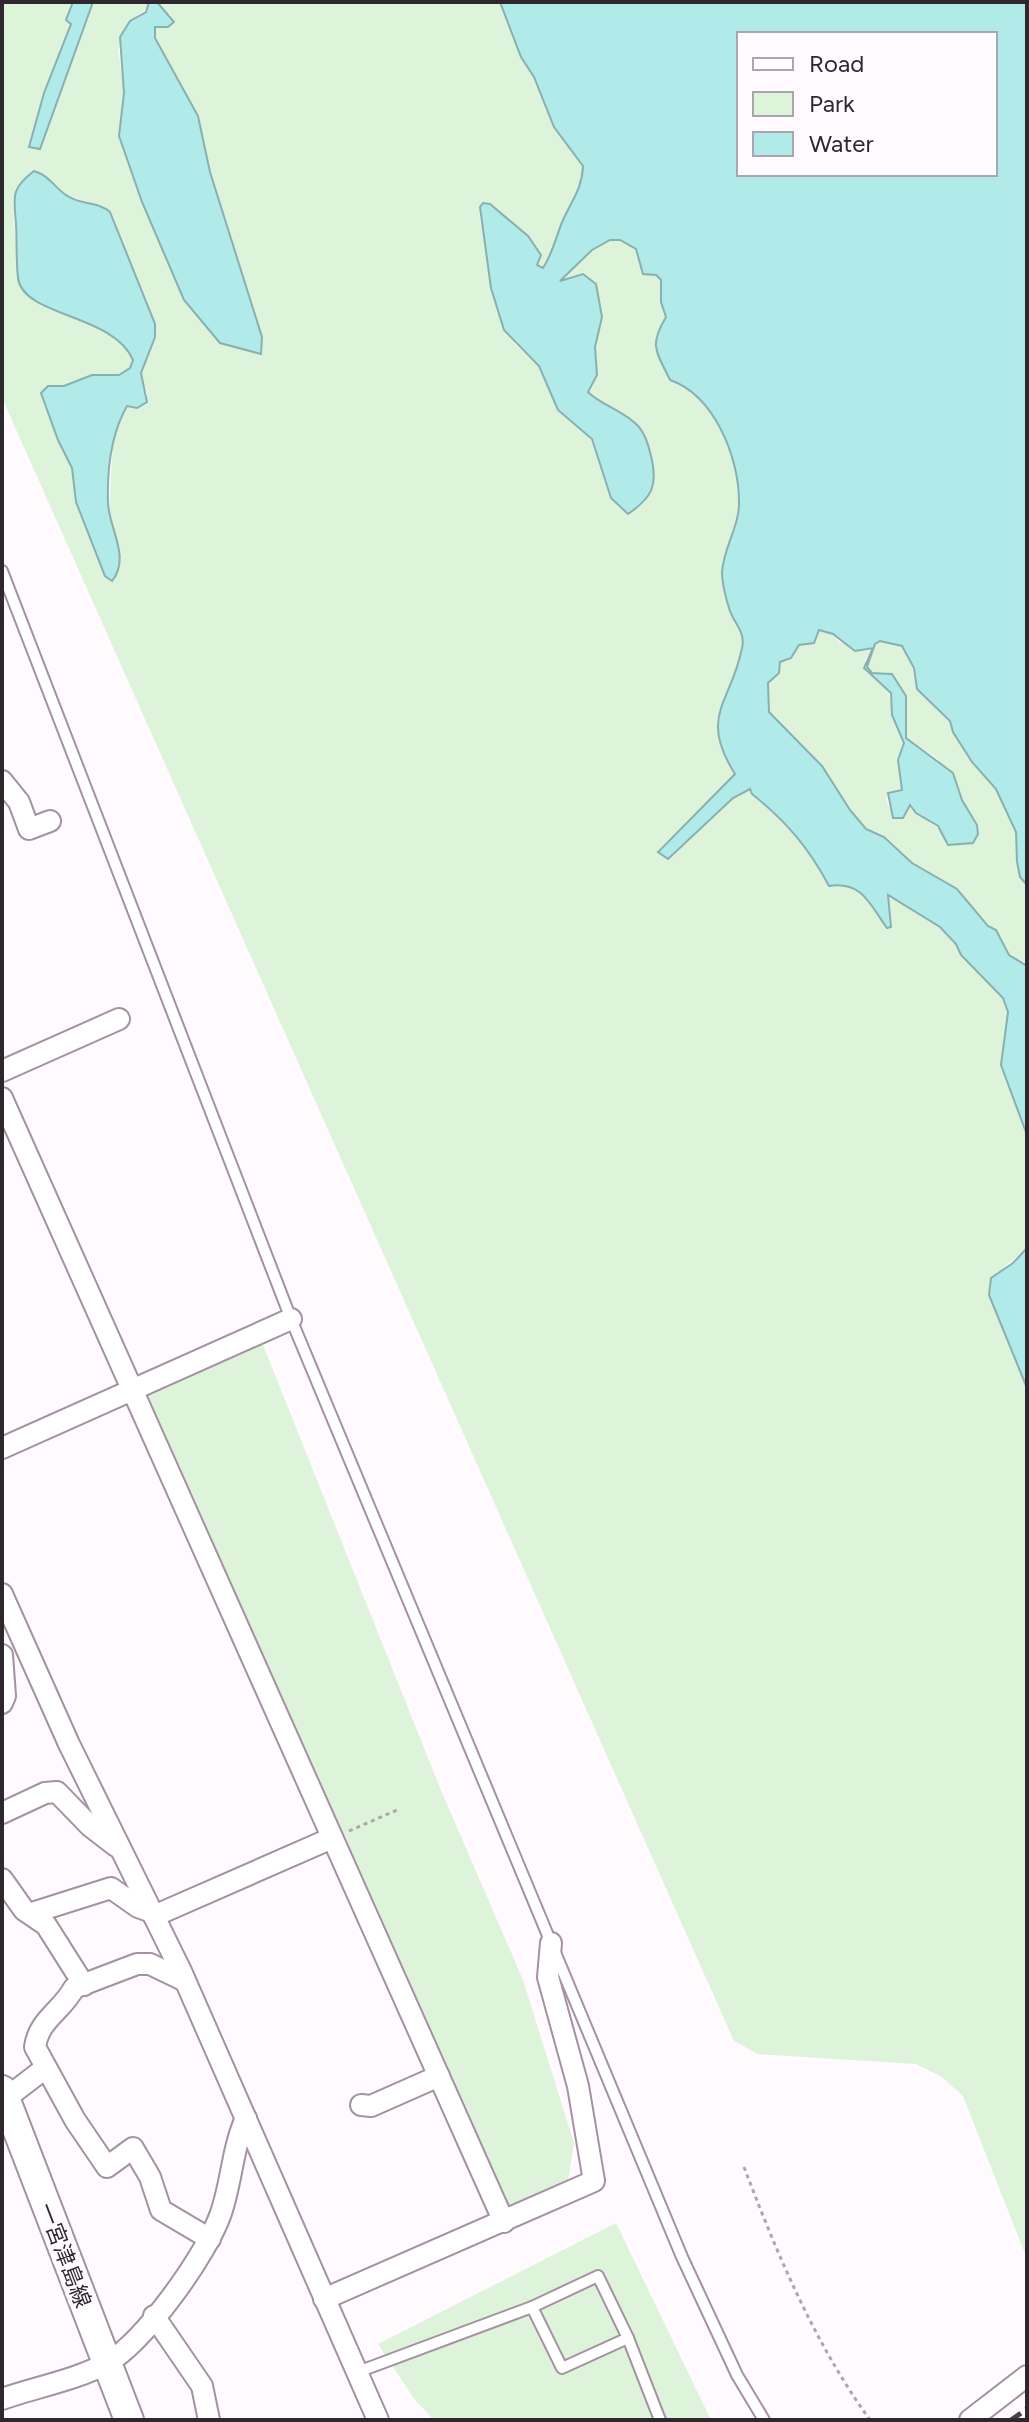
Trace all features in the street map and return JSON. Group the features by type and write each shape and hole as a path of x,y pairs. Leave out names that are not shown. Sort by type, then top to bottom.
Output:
{"main road":[{"name":"一宮津島線","path":"4,2095 129,2420"}],"street":[{"path":"2,781 19,802 29,829 50,821"},
{"path":"2,1071 119,1019"},
{"path":"2,1098 504,2222"},
{"path":"2,1448 291,1319"},
{"path":"4,1607 185,1981 378,2420"},
{"path":"2,1655 5,1696 2,1703"},
{"path":"2,1813 45,1793 57,1792 90,1826 121,1849"},
{"path":"32,1913 111,1888 124,1893 138,1907 153,1914 332,1838"},
{"path":"2,1879 24,1910 46,1925 84,1985"},
{"path":"324,2299 594,2181 578,2086 548,1977 551,1943"},
{"path":"185,1981 150,1964 137,1964 74,1988 37,2034 35,2047 44,2069 107,2167 133,2148 150,2177 161,2210 210,2239"},
{"path":"4,2095 44,2069"},
{"path":"361,2105 371,2106 439,2076"},
{"path":"2,2399 107,2363 154,2316 199,2259 210,2239 223,2209 235,2142 246,2118"},
{"path":"154,2316 202,2386 209,2420"},
{"path":"970,2420 1027,2376"}],"lane":[{"path":"2,571 291,1319 682,2257 737,2375 764,2420"},
{"path":"355,2373 532,2307 598,2276 628,2338 660,2420"},
{"path":"532,2307 562,2368 628,2338"}],"path":[{"path":"332,1838 397,1810"},
{"path":"744,2167 772,2242 818,2333 870,2420"}],"green space":[{"path":"2,2 73,2 67,20 71,24 44,93 29,147 39,149 93,2 149,2 148,8 136,16 118,49 124,93 119,136 184,300 215,338 258,354 262,337 210,172 198,116 155,38 155,26 172,17 157,2 500,2 521,57 534,77 554,127 583,166 579,193 543,268 537,265 531,239 479,215 515,344 539,366 558,410 592,439 607,489 619,508 654,466 639,427 588,392 597,375 595,347 599,329 570,276 564,283 560,282 567,272 601,245 616,240 630,244 638,253 643,274 656,274 661,279 661,302 666,317 657,336 656,349 661,363 670,380 686,388 711,413 729,447 738,484 739,510 722,572 741,632 742,648 718,723 724,755 735,774 661,847 669,859 733,798 750,789 752,795 796,836 829,886 841,886 858,892 891,927 888,895 940,927 956,944 961,955 1003,998 1008,1012 1001,1065 1027,1135 1027,1248 991,1278 989,1295 1027,1388 1027,2259 963,2096 942,2077 916,2064 758,2054 734,2041 2,398","holes":["51,180 65,195 103,206 110,212 139,289 141,373 148,396 127,405 113,442 105,576 76,502 72,468 51,421 55,385 64,386 92,375 119,375 130,368 133,360 122,344 85,319 41,306 18,280 13,203"]},
{"path":"819,630 833,634 839,642 873,648 865,660 867,673 885,685 904,743 898,760 902,790 886,798 893,818 905,814 909,805 943,833 977,825 938,759 906,737 907,711 886,672 872,673 867,667 875,644 880,640 902,646 910,656 917,689 950,721 953,732 972,762 996,789 1016,832 1020,877 1027,885 1027,966 1009,955 1002,939 957,889 912,863 884,837 866,829 822,766 769,712 766,691 780,662 799,645 814,643"},
{"path":"261,1340 440,1788 523,1980 574,2143 567,2187 506,2215 140,1392"},
{"path":"616,2223 711,2420 434,2420 415,2400 378,2344"}],"water":[{"path":"73,2 93,2 40,149 29,147 44,93 71,24 66,20"},
{"path":"149,2 157,2 174,22 168,27 155,27 155,38 198,116 210,172 262,337 261,354 220,343 184,300 142,202 119,136 124,93 120,37 130,21 146,12"},
{"path":"500,2 1027,2 1027,885 1020,877 1016,832 996,789 972,762 953,732 950,721 917,689 914,668 902,646 880,641 875,644 867,667 872,673 892,674 906,696 906,738 953,773 962,800 977,825 978,834 973,843 948,845 938,826 916,813 910,805 903,818 893,818 888,793 902,790 898,760 904,743 892,715 891,693 864,668 873,648 855,651 833,634 819,630 814,643 799,645 791,658 780,662 779,673 768,683 769,712 822,766 866,829 884,837 912,863 957,889 988,926 996,930 1009,955 1027,966 1027,1135 1001,1065 1008,1012 1003,998 961,955 956,944 940,927 888,895 891,927 887,928 858,891 841,885 829,886 796,836 750,789 733,798 668,859 658,852 735,774 724,754 718,723 743,642 728,604 722,573 739,510 738,484 729,447 711,413 686,388 670,380 658,356 657,336 666,317 661,302 661,280 656,275 643,274 636,249 620,240 610,240 592,250 560,281 583,274 596,284 602,317 595,347 597,375 588,392 633,421 648,445 654,475 652,490 628,514 611,498 592,439 558,410 539,366 504,330 491,288 480,207 483,203 490,204 528,236 541,255 537,265 543,268 579,188 583,166 554,127 534,77 521,57"},
{"path":"34,171 71,198 110,212 155,324 155,337 141,373 147,402 137,408 127,406 111,453 108,503 120,562 112,581 105,576 76,502 72,468 41,393 48,386 64,386 92,375 119,375 130,368 133,360 123,345 108,333 35,301 24,291 18,278 14,200 21,183"},
{"path":"1027,1248 1027,1388 989,1295 991,1278 1013,1263"}],"railway":[{"path":"1011,2420 1027,2409"}]}
